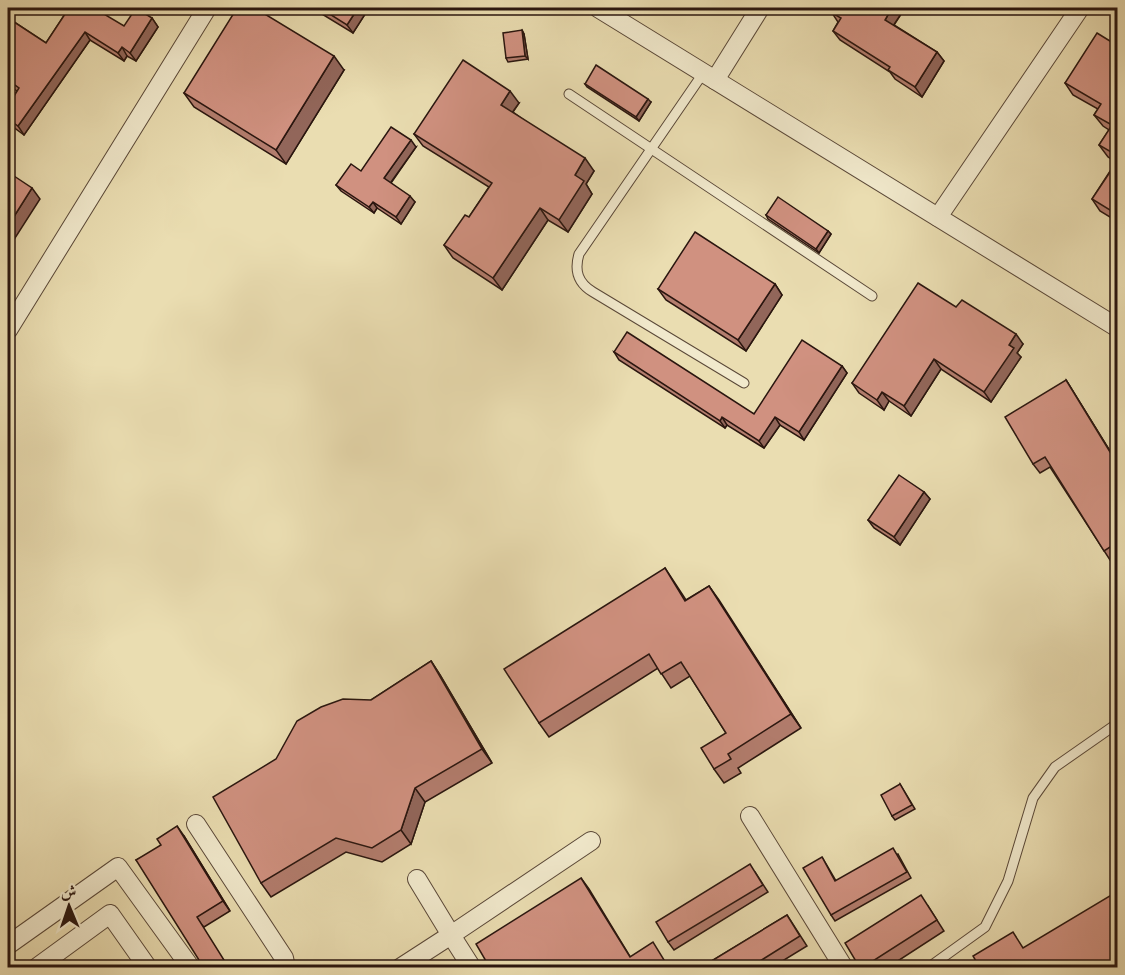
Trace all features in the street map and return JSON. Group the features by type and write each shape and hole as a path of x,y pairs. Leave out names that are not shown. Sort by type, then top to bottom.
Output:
{"street":[{"path":"8,330 207,8"},
{"path":"598,8 1118,328"},
{"path":"710,76 760,8"},
{"path":"938,217 1080,8"},
{"path":"750,816 844,968"},
{"path":"196,824 284,958 286,968"},
{"path":"400,968 591,842"},
{"path":"8,945 118,867 191,968"},
{"path":"417,879 471,968"},
{"path":"36,968 110,914 148,968"}],"lane":[{"path":"710,76 651,148 579,254 576,272 580,280 592,292 744,382"},
{"path":"569,94 872,296"},
{"path":"928,968 985,927 1008,881 1034,798 1055,767 1118,723"}],"building":[{"path":"69,8 94,8 124,26 136,8 152,18 130,53 122,47 118,53 85,32 18,126 8,119 8,106 19,88 8,80 8,18 46,43"},
{"path":"237,8 255,8 334,56 276,150 184,93"},
{"path":"320,8 358,8 347,25"},
{"path":"835,8 892,8 885,20 937,52 915,87 888,70 890,67 833,31 841,18 832,13"},
{"path":"522,30 525,56 506,58 503,33"},
{"path":"1097,33 1118,46 1118,94 1115,98 1118,100 1118,156 1099,145 1112,125 1094,115 1101,104 1065,83"},
{"path":"463,60 510,91 501,105 585,158 575,175 584,181 559,220 540,208 493,278 444,245 465,215 469,217 492,183 414,134"},
{"path":"596,65 648,99 636,117 585,84"},
{"path":"391,127 411,140 384,178 410,196 396,217 373,202 369,207 336,185 351,164 361,171"},
{"path":"1118,160 1118,215 1092,199"},
{"path":"8,172 32,188 8,226"},
{"path":"778,197 828,231 816,249 766,215"},
{"path":"695,232 775,284 738,340 658,289"},
{"path":"918,283 956,307 962,300 1016,334 1009,345 1014,348 984,392 934,359 904,406 882,392 877,400 852,383"},
{"path":"627,332 754,414 802,340 842,366 799,432 775,417 759,441 722,417 720,421 614,352"},
{"path":"1066,380 1118,465 1118,542 1104,551 1045,457 1033,464 1005,417"},
{"path":"899,475 924,492 894,537 868,520"},
{"path":"665,568 685,601 709,586 791,714 728,754 731,759 714,769 701,748 726,733 681,662 661,674 649,654 539,723 504,669"},
{"path":"431,661 482,749 415,788 401,830 372,848 336,838 261,883 213,797 276,759 297,721 321,707 343,699 371,700"},
{"path":"900,784 912,805 892,816 881,795"},
{"path":"177,826 223,901 197,917 229,968 204,968 136,860 161,845 157,839"},
{"path":"893,848 907,872 831,915 803,868 822,857 835,881"},
{"path":"750,864 763,885 668,942 656,922"},
{"path":"581,878 630,957 653,942 669,968 490,968 476,944"},
{"path":"1118,891 1118,968 980,968 973,956 1013,932 1023,948"},
{"path":"921,895 937,920 860,968 845,943"},
{"path":"787,915 800,936 752,966 753,968 700,968"}]}
